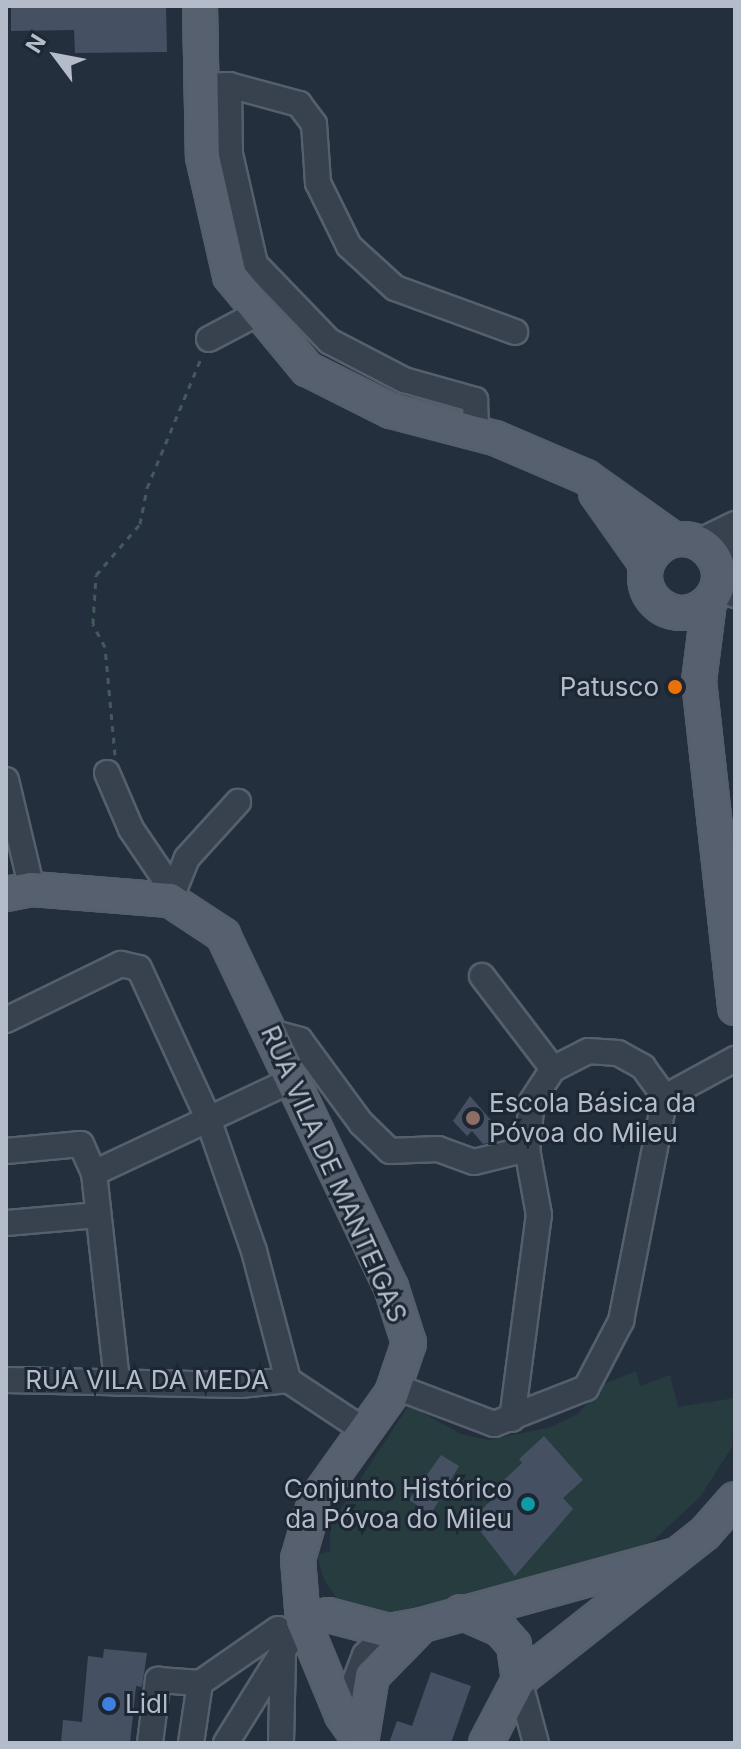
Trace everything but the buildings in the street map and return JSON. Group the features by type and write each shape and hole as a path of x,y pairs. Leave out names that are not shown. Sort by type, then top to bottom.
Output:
{"main road":[{"path":"200,6 215,86 203,157 230,276 307,369 391,411 476,432 586,477 685,540 716,555 719,590 699,681"},
{"path":"586,477 646,564 647,594 666,612 699,681 730,935 735,1008"},
{"path":"646,564 685,540"},
{"path":"666,612 688,615 719,590"},
{"name":"RUA VILA DE MANTEIGAS","path":"19,892 170,900 223,935 391,1287 409,1343 394,1386 315,1501 298,1559 288,1636 345,1729 361,1742"},
{"path":"486,1743 519,1680 673,1556 735,1499"},
{"path":"288,1636 328,1615 389,1631 472,1616 673,1556"},
{"path":"472,1616 514,1645 519,1680"},
{"path":"371,1743 377,1700 406,1654 472,1616"},
{"path":"361,1742 372,1676 422,1625"}],"street":[{"path":"476,432 475,400 404,380 329,341 255,264 215,86 299,104 314,124 318,183 349,246 395,288 515,332"},
{"path":"209,339 260,312"},
{"path":"685,540 735,524"},
{"path":"719,590 735,547"},
{"path":"111,765 170,900"},
{"path":"6,780 19,892"},
{"path":"170,900 187,858 238,802"},
{"path":"6,1020 131,964 139,968 207,1116 254,1251 288,1380 365,1431"},
{"path":"482,976 553,1069"},
{"path":"271,1032 300,1040 361,1123 390,1151 438,1149 474,1162 527,1149"},
{"path":"394,1386 494,1424 512,1419 586,1388 621,1321 665,1097 643,1067 618,1053 588,1051 553,1069 532,1101 527,1149 539,1215 512,1419"},
{"path":"665,1097 735,1059"},
{"path":"94,1173 207,1116 294,1079"},
{"path":"6,1151 81,1144 94,1173 117,1383"},
{"path":"6,1223 98,1215"},
{"name":"RUA VILA DA MEDA","path":"6,1380 117,1383 288,1380"},
{"path":"345,1729 365,1655 389,1631"},
{"path":"150,1743 158,1680 200,1683 288,1636"},
{"path":"226,1743 288,1636"},
{"path":"281,1743 288,1636"},
{"path":"519,1680 536,1743"},
{"path":"191,1743 200,1683"}],"path":[{"path":"111,765 105,647 93,624 96,575 140,524 147,488 209,339"}],"green space":[{"path":"636,1371 640,1386 670,1375 678,1407 735,1398 732,1447 700,1497 655,1539 629,1555 382,1618 338,1600 324,1580 317,1555 330,1551 330,1525 409,1405 461,1434 489,1440 551,1427 578,1414 604,1384"}],"place":[{"name":"Patusco","path":"675,687"},
{"name":"Escola Básica da Póvoa do Mileu","path":"473,1118"},
{"name":"Conjunto Histórico da Póvoa do Mileu","path":"528,1504"},
{"name":"Lidl","path":"109,1704"}]}
